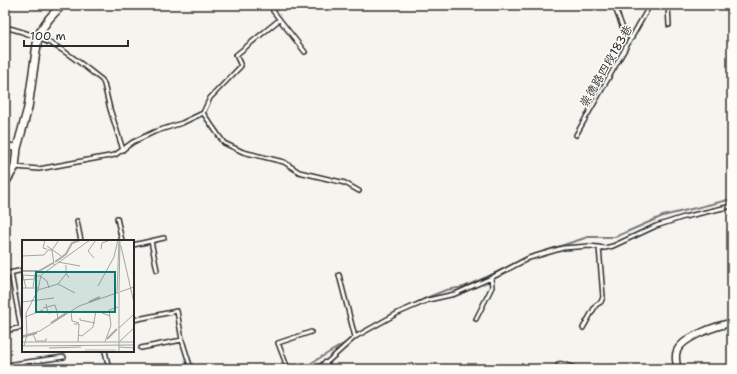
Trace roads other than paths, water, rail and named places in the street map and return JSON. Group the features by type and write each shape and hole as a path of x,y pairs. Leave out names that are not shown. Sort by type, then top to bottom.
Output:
{"street":[{"path":"5,183 15,167 17,148 28,108 38,37 48,18 62,5"},
{"path":"5,146 17,148"},
{"path":"678,369 676,365 676,352 682,343 715,327 732,323"}],"lane":[{"path":"274,5 273,11 305,52"},
{"path":"614,5 625,34 632,38"},
{"name":"崇德路四段183巷","path":"576,135 650,5"},
{"path":"668,5 669,25"},
{"path":"15,167 38,169 115,155 133,142 154,132 182,123 203,113 210,98 241,66 236,55 279,20"},
{"path":"5,27 38,37 62,50 102,80 123,150"},
{"path":"203,113 224,143 243,152 284,162 299,172 345,183 359,191"},
{"path":"312,369 325,367 355,338 398,313 428,300 455,294 491,278 529,258 563,248 590,246 604,248 614,246 656,226 732,206"},
{"path":"117,218 122,240"},
{"path":"77,221 81,240"},
{"path":"134,245 164,238"},
{"path":"151,241 157,270"},
{"path":"583,328 596,305 601,302 603,297 599,247"},
{"path":"5,274 22,270"},
{"path":"5,331 22,327 10,273"},
{"path":"339,275 355,338"},
{"path":"476,319 492,287 491,278"},
{"path":"134,320 177,311 182,340 191,369"},
{"path":"288,369 278,344 310,332"},
{"path":"141,348 182,340"},
{"path":"105,352 109,369"},
{"path":"5,368 13,364 64,357"},
{"path":"560,366 577,369"}],"waterway":[{"path":"406,308 446,290 464,287 527,257 588,237 615,237 663,216 732,199"},
{"path":"301,369 352,339"}]}
